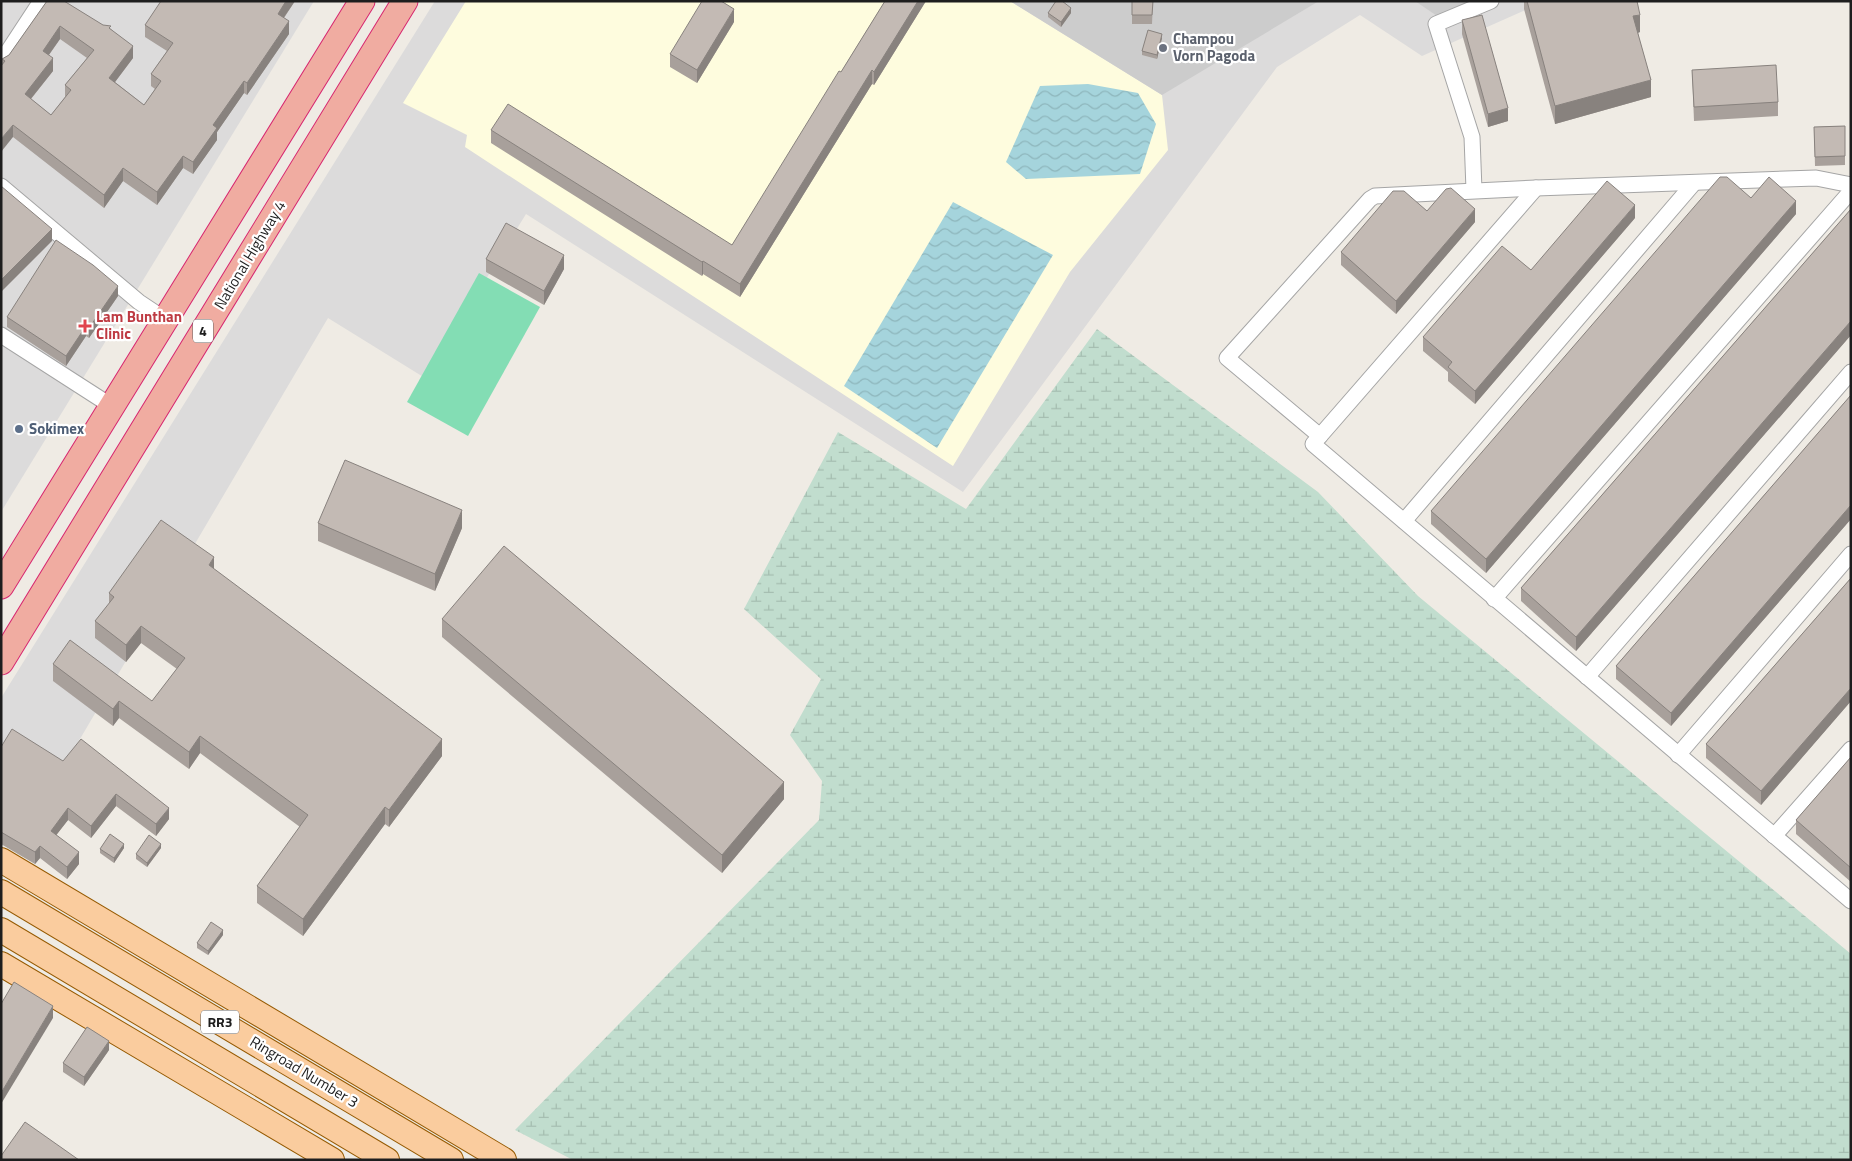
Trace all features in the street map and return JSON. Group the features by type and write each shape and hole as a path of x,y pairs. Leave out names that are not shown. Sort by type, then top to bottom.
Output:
{"highway":[{"name":"4","path":"1,586 362,1"},
{"name":"National Highway 4","path":"1,662 405,1"}],"main road":[{"path":"1,860 504,1160"},
{"name":"Ringroad Number 3","path":"1,892 445,1156"},
{"name":"RR3","path":"1,930 387,1160"},
{"path":"1,964 332,1160"}],"street":[{"path":"1,62 41,1"},
{"path":"1474,190 1472,137 1436,24 1492,1"},
{"path":"1320,436 1228,358 1370,199 1380,195 1474,190 1816,178 1851,186"},
{"path":"1404,522 1694,182"},
{"path":"1,186 139,302 166,320"},
{"path":"1536,188 1313,444 1851,902"},
{"path":"1494,599 1851,191"},
{"path":"1,335 113,407"},
{"path":"1587,677 1851,372"},
{"path":"1678,755 1851,554"},
{"path":"1774,836 1851,749"}],"shaded area":[{"path":"1,1 314,1 1,512"},
{"path":"435,1 1546,1 1422,56 1360,15 1277,67 963,492 526,214 425,378 328,318 24,834 1,821 1,698"},
{"path":"466,1 1010,1 1162,95 1168,150 1070,272 953,466 465,147 467,135 403,103"},
{"name":"Champou Vorn Pagoda","path":"1010,1 1319,1 1162,95"},
{"path":"1415,1 1481,1 1443,20"}],"green space":[{"path":"479,273 540,307 468,436 407,402"},
{"path":"1097,329 1318,492 1418,596 1851,954 1851,1160 573,1160 515,1130 819,820 822,781 790,735 821,679 744,609 838,432 966,509"}],"water":[{"path":"1088,84 1138,93 1156,124 1140,174 1026,179 1006,162 1040,86"},
{"path":"953,202 1053,255 937,448 844,386"}],"building":[{"path":"47,1 64,1 103,25 111,26 109,28 133,46 109,78 144,105 161,81 151,74 173,43 145,25 161,1 286,1 278,14 289,21 247,83 244,81 213,125 217,128 193,162 183,156 157,192 123,168 104,195 13,125 1,139 1,66 5,61 2,59 9,55","holes":["60,26 94,50 65,85 71,90 51,115 25,94 53,58 43,51"]},
{"path":"702,1 721,1 734,9 697,70 670,54"},
{"path":"885,1 918,1 874,72 872,70 740,284 491,130 508,104 732,245 839,71 841,72"},
{"path":"1056,1 1062,1 1071,8 1061,22 1048,13"},
{"path":"1132,1 1153,1 1152,15 1132,15"},
{"path":"1527,1 1637,1 1640,15 1633,16 1651,80 1555,106"},
{"path":"1482,15 1508,108 1488,114 1462,20"},
{"path":"1148,30 1162,34 1157,55 1142,51"},
{"path":"1776,65 1778,102 1694,107 1692,70"},
{"path":"1845,126 1845,156 1815,157 1814,127"},
{"path":"1720,177 1727,177 1751,198 1769,177 1796,201 1486,559 1431,511"},
{"path":"1607,181 1635,205 1475,391 1448,367 1452,362 1423,337 1502,246 1531,270"},
{"path":"1,186 52,229 1,280"},
{"path":"1451,188 1475,209 1396,301 1341,252 1393,191 1404,191 1427,211 1446,189"},
{"path":"1851,209 1851,321 1576,637 1521,588"},
{"path":"506,223 564,255 544,291 486,259"},
{"path":"56,240 93,265 118,286 89,328 86,326 66,356 7,317"},
{"path":"1851,395 1851,505 1671,713 1616,666"},
{"path":"345,460 462,510 435,574 318,523"},
{"path":"161,520 214,557 209,565 442,739 389,810 385,807 303,919 257,886 308,815 200,736 189,752 119,701 113,709 53,664 70,640 152,701 185,658 141,626 126,645 95,621 114,597 109,593"},
{"path":"504,546 784,782 722,855 442,619"},
{"path":"1851,578 1851,688 1761,791 1706,744"},
{"path":"12,729 63,761 81,739 169,808 156,824 116,794 91,826 68,808 51,831 79,852 67,867 40,846 35,852 1,832 1,747"},
{"path":"1851,757 1851,868 1796,820"},
{"path":"110,834 124,844 114,858 100,849"},
{"path":"149,835 161,844 147,863 136,854"},
{"path":"211,922 223,930 208,951 197,943"},
{"path":"14,982 53,1006 1,1093 1,1004"},
{"path":"87,1027 109,1041 84,1077 63,1063"},
{"path":"25,1122 79,1160 1,1160 1,1156"}],"place":[{"name":"Champou Vorn Pagoda","path":"1163,48"},
{"name":"Lam Bunthan Clinic","path":"85,326"},
{"name":"Sokimex","path":"19,429"}]}
